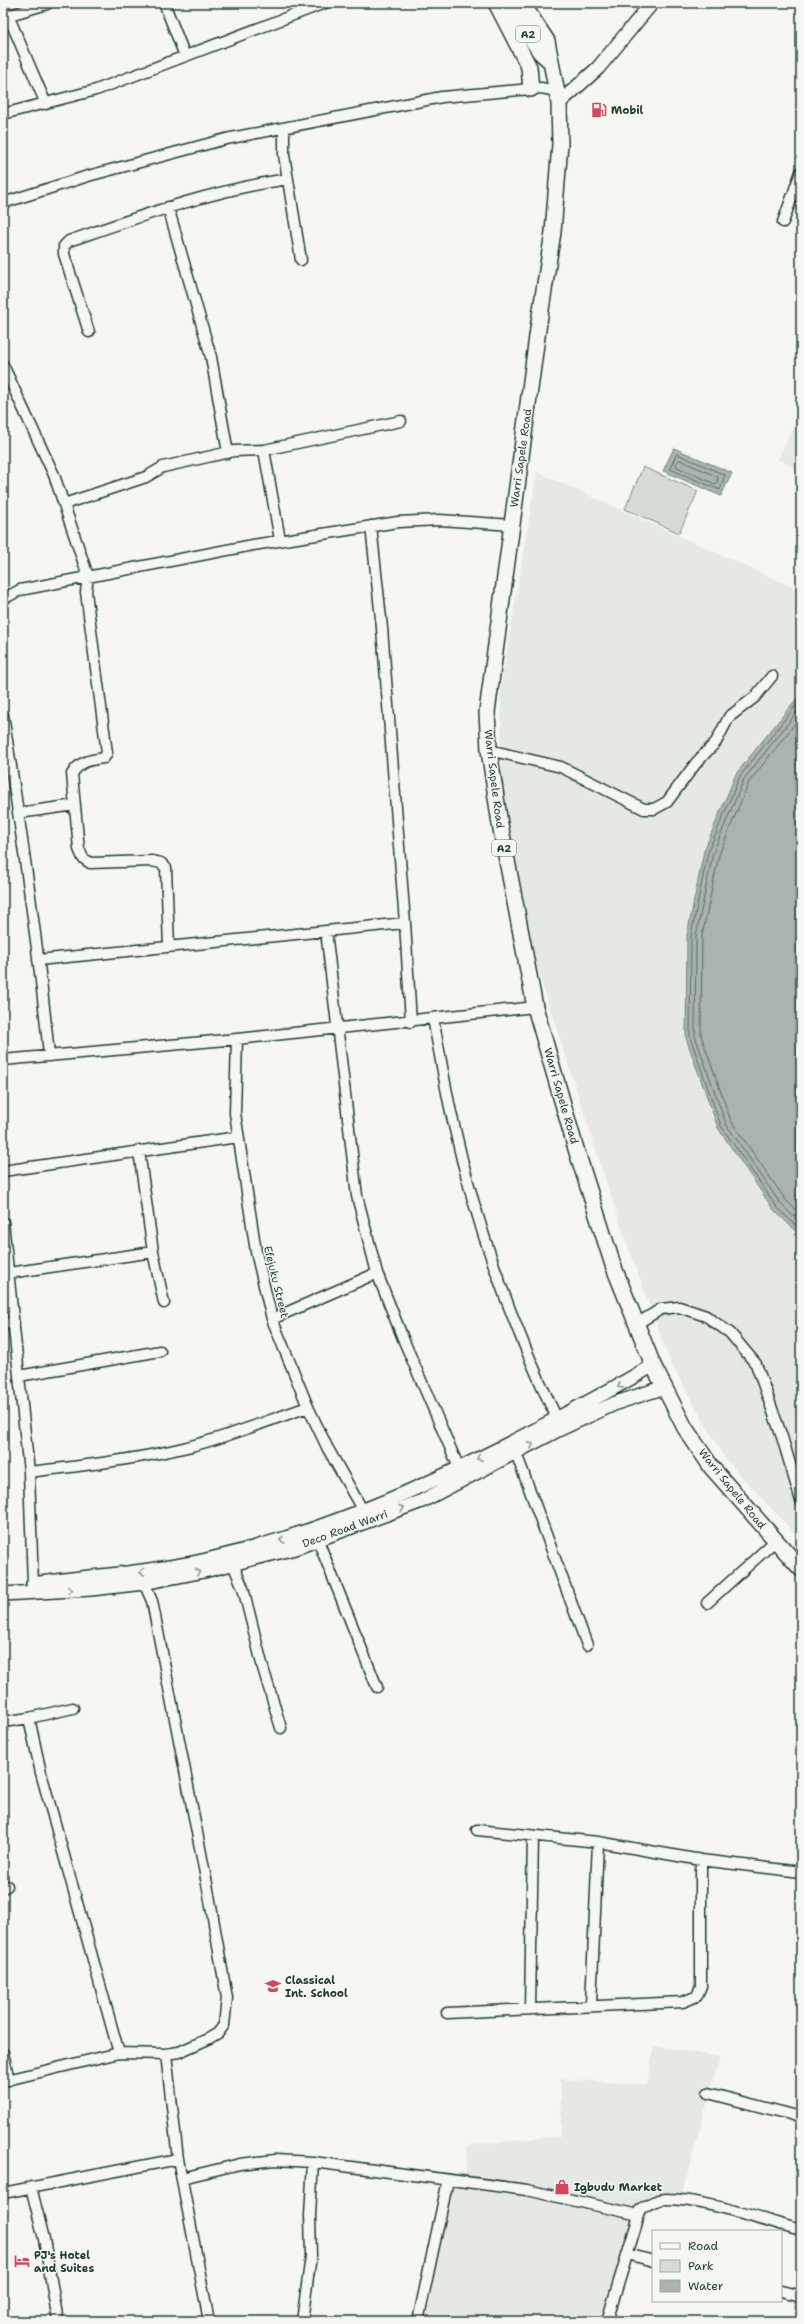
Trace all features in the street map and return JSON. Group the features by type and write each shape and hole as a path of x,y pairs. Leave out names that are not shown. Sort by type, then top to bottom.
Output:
{"highway":[{"path":"496,3 529,67 532,89"},
{"name":"A2","path":"508,3 540,52 551,62"},
{"name":"Warri Sapele Road","path":"522,3 547,41 558,97 560,144 553,232 487,712 489,750 518,929 535,1007 576,1149 613,1265 638,1323 653,1365 685,1428 712,1468 801,1569"}],"main road":[{"path":"558,97 598,68 652,3"},
{"name":"Deco Road Warri","path":"3,1586 142,1572 179,1565 284,1540 316,1535 363,1511 418,1489 620,1386 653,1365"},
{"name":"Deco Road Warri","path":"3,1594 91,1589 144,1583 233,1564 316,1535 422,1501 616,1403 665,1387"}],"street":[{"path":"164,3 185,56"},
{"path":"3,114 96,90 325,3"},
{"path":"46,104 6,16 47,4"},
{"path":"3,203 88,176 226,139 442,97 532,89 558,97"},
{"path":"284,128 284,155 301,260"},
{"path":"783,222 801,172"},
{"path":"89,332 64,254 64,246 69,241 168,207 258,184 288,179"},
{"path":"168,207 211,357 228,453"},
{"path":"3,365 6,378 54,475 88,576 86,592 107,753 104,758 84,761 78,765 72,774 79,849 83,858 90,863 152,861 161,863 166,868 169,947"},
{"path":"64,504 146,477 163,467 228,453 264,450 401,421"},
{"path":"264,450 280,540"},
{"path":"3,599 20,590 88,576 280,540 371,526 440,520 512,525"},
{"path":"371,526 382,628 405,923 411,1022"},
{"path":"489,750 561,767 644,809 654,809 667,802 696,763 716,742 729,717 755,697 772,676"},
{"path":"3,715 19,813 49,1055"},
{"path":"19,813 75,805"},
{"path":"38,960 405,923"},
{"path":"326,931 357,1196 376,1272 459,1468"},
{"path":"3,1060 411,1022 535,1007"},
{"path":"433,1019 453,1121 476,1206 502,1288 535,1372 556,1419"},
{"name":"Efejuku Street","path":"237,1039 235,1113 256,1252 272,1319 308,1407 327,1447 363,1511"},
{"path":"3,1171 238,1137"},
{"path":"139,1151 153,1252 164,1303"},
{"path":"3,1222 29,1472 33,1584"},
{"path":"9,1273 153,1252"},
{"path":"272,1319 376,1272"},
{"path":"638,1323 661,1309 679,1307 706,1316 730,1333 756,1364 782,1437 801,1501"},
{"path":"3,1324 14,1323"},
{"path":"19,1376 160,1351"},
{"path":"29,1472 81,1466 182,1448 235,1433 308,1407"},
{"path":"516,1453 587,1645"},
{"path":"316,1535 377,1687"},
{"path":"707,1603 775,1541"},
{"path":"233,1564 243,1588 263,1668 281,1728"},
{"path":"3,2052 6,2081 119,2053 166,2054 179,2052 218,2033 224,2025 227,1998 208,1889 152,1601 144,1583"},
{"path":"3,1722 73,1708"},
{"path":"29,1718 41,1773 119,2053"},
{"path":"477,1830 598,1842 701,1860 801,1872"},
{"path":"530,2009 533,1836"},
{"path":"591,2005 598,1842"},
{"path":"447,2013 591,2005 683,2002 697,1996 701,1986 701,1860"},
{"path":"166,2054 178,2159 209,2321"},
{"path":"708,2093 801,2117"},
{"path":"3,2193 178,2159"},
{"path":"182,2178 240,2164 275,2160 313,2162 527,2190 639,2215"},
{"path":"302,2321 311,2256 310,2215 313,2162"},
{"path":"418,2321 448,2180"},
{"path":"31,2187 44,2239 58,2321"},
{"path":"607,2321 641,2209 650,2202 665,2199 698,2203 801,2230"},
{"path":"628,2254 652,2261"},
{"path":"782,2291 801,2296"}],"shaded area":[{"path":"801,409 801,470 778,460"},
{"path":"537,472 801,591 801,693 792,703 687,935 686,1038 718,1128 773,1209 801,1236 801,1540 726,1460 671,1364 620,1224 533,956 502,794 501,685"},
{"name":"Igbudu Market","path":"654,2046 720,2057 678,2207 660,2201 646,2212 611,2321 412,2321 444,2173 466,2173 467,2145 561,2136 561,2079 647,2085"}],"green space":[{"path":"643,467 698,491 679,533 625,509"}],"water":[{"path":"674,448 732,473 721,496 663,471"},
{"path":"801,693 801,1236 773,1209 718,1128 686,1038 687,935 704,851 736,774"}],"place":[{"name":"Mobil","path":"599,110"},
{"name":"Classical Int. School","path":"273,1986"},
{"name":"Igbudu Market","path":"562,2187"},
{"name":"PJ's Hotel and Suites","path":"22,2261"}]}
